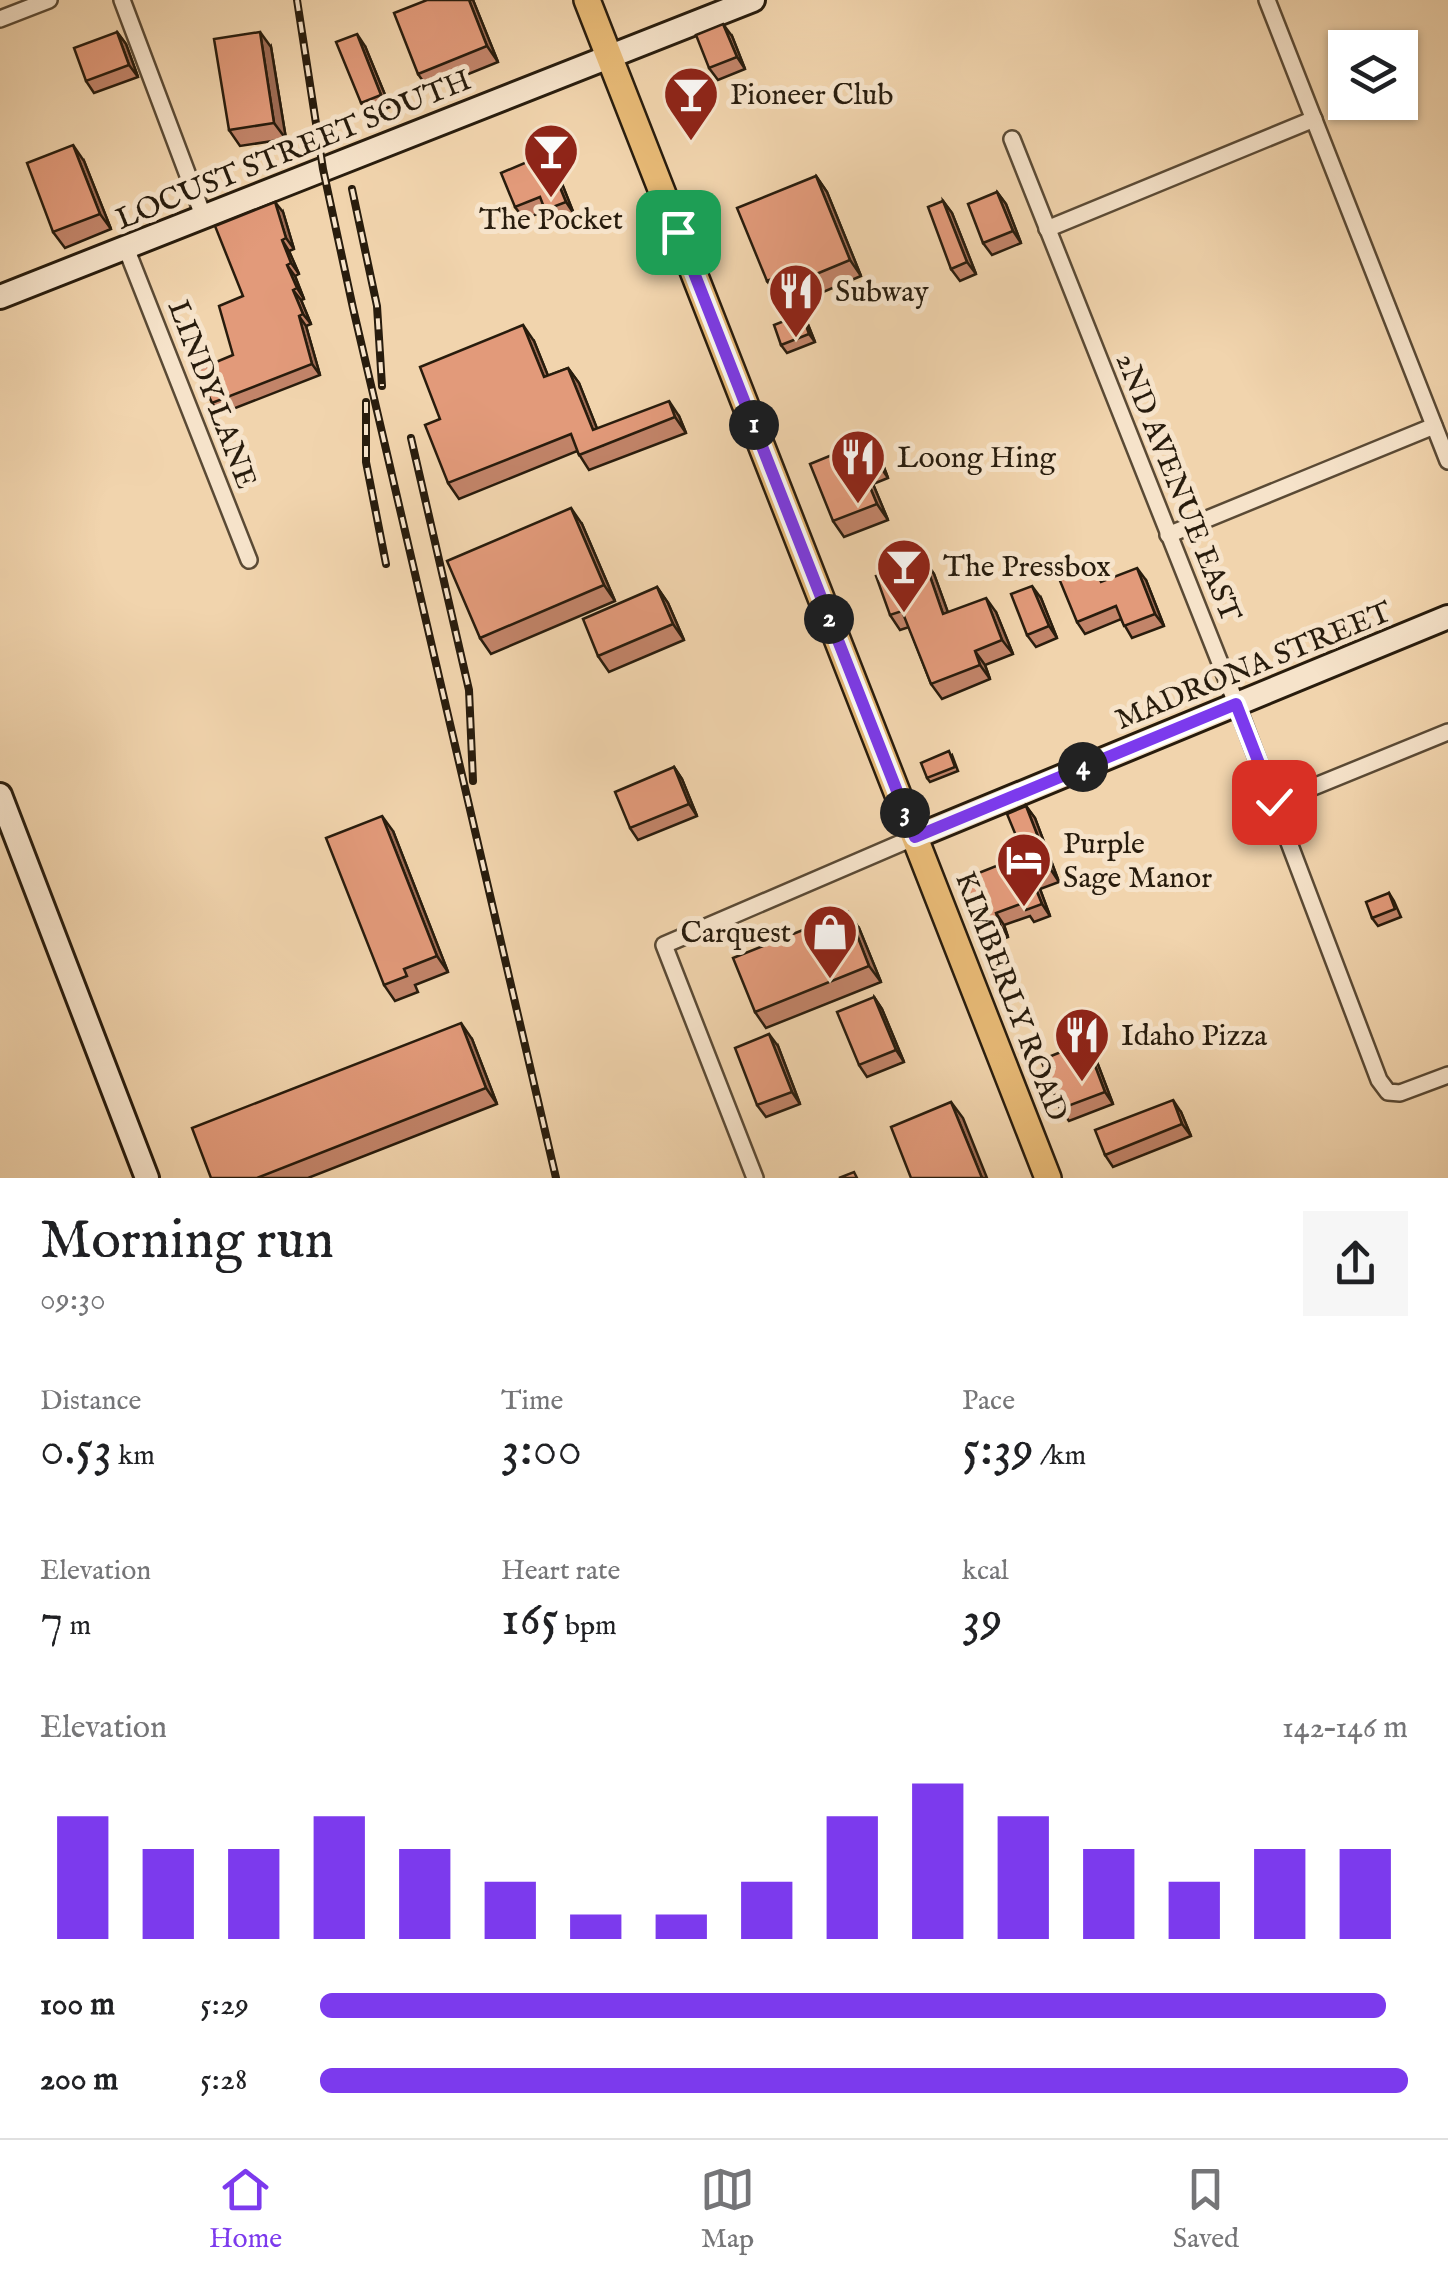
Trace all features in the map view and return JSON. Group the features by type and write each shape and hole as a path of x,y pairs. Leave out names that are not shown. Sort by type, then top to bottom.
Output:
{"main road":[{"name":"KIMBERLY ROAD","path":"588,0 1048,1178"}],"street":[{"path":"0,19 50,0"},
{"path":"122,0 204,218"},
{"name":"LOCUST STREET SOUTH","path":"0,297 753,0"},
{"path":"1268,0 1448,461"},
{"path":"1047,229 1314,119"},
{"name":"2ND AVENUE EAST","path":"1012,139 1236,704 1357,1025 1388,1092 1400,1093 1448,1075"},
{"name":"LINDY LANE","path":"126,248 249,560"},
{"path":"1168,534 1434,426"},
{"name":"MADRONA STREET","path":"915,837 1448,618"},
{"path":"1274,802 1448,732"},
{"path":"0,795 147,1178"},
{"path":"755,1178 664,945 915,837"}],"building":[{"path":"427,0 469,0 487,46 418,74 394,13"},
{"path":"723,24 737,57 709,68 696,35"},
{"path":"117,32 129,65 86,81 74,48"},
{"path":"260,32 274,123 229,130 214,39"},
{"path":"357,34 381,95 361,103 336,42"},
{"path":"73,145 100,214 53,232 27,163"},
{"path":"546,154 566,202 545,210 540,197 515,207 501,173"},
{"path":"816,176 850,260 797,282 793,270 767,281 737,208"},
{"path":"997,192 1013,231 983,243 968,204"},
{"path":"943,201 967,262 951,269 928,207"},
{"path":"275,202 312,364 212,403 197,370 233,355 219,306 243,296 215,226"},
{"path":"802,314 809,334 781,345 774,325"},
{"path":"523,325 544,377 568,368 593,430 669,401 675,417 579,455 571,434 448,483 425,425 440,419 420,367"},
{"path":"854,446 856,452 871,446 877,462 862,468 877,504 833,521 810,464"},
{"path":"571,508 604,585 480,638 447,561"},
{"path":"924,559 943,614 986,598 1002,640 975,651 980,665 931,684 902,611 890,615 876,576"},
{"path":"1092,562 1101,582 1137,568 1155,614 1124,626 1116,606 1077,622 1058,576"},
{"path":"1032,586 1049,626 1027,635 1011,594"},
{"path":"657,587 673,624 598,656 583,619"},
{"path":"949,751 955,767 927,778 921,763"},
{"path":"674,767 689,804 630,828 615,792"},
{"path":"1026,806 1051,870 1031,877 1042,904 1026,910 1023,903 996,913 1000,925 981,932 961,880 1024,855 1007,814"},
{"path":"382,816 437,956 404,969 407,976 384,985 326,838"},
{"path":"1389,893 1395,909 1372,918 1366,902"},
{"path":"848,912 869,966 755,1012 733,958"},
{"path":"874,997 896,1050 859,1065 837,1012"},
{"path":"461,1023 486,1088 257,1178 211,1178 192,1128"},
{"path":"769,1034 792,1092 757,1105 735,1048"},
{"path":"1086,1042 1105,1092 1060,1109 1041,1060"},
{"path":"1173,1100 1182,1124 1105,1155 1095,1130"},
{"path":"951,1102 982,1178 911,1178 891,1127"}],"railway":[{"path":"297,0 323,169 353,308 556,1178"},
{"path":"352,189 377,306 382,386"},
{"path":"366,402 366,462 386,564"},
{"path":"411,438 469,690 473,781"}],"place":[{"name":"Pioneer Club","path":"691,143"},
{"name":"The Pocket","path":"551,200"},
{"name":"Subway","path":"796,340"},
{"name":"Loong Hing","path":"858,506"},
{"name":"The Pressbox","path":"904,615"},
{"name":"Purple Sage Manor","path":"1024,909"},
{"name":"Carquest","path":"830,981"},
{"name":"Idaho Pizza","path":"1082,1084"}],"route":[{"path":"678,232 915,837 1236,704 1274,802"}]}
